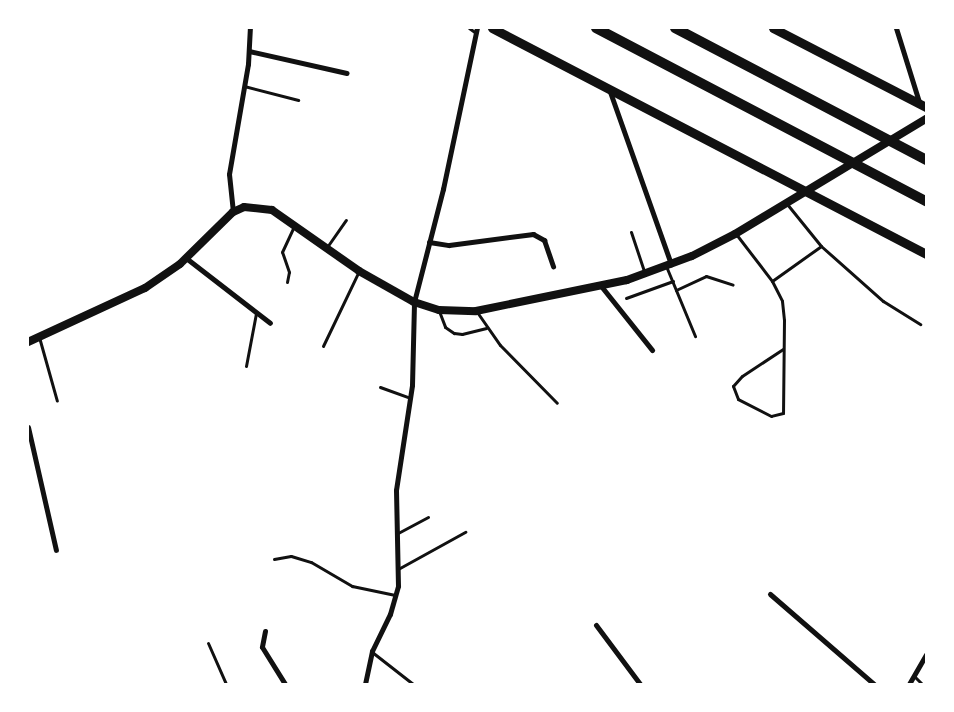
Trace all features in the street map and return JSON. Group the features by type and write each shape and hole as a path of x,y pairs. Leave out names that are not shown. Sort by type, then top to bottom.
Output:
{"highway":[{"path":"596,28 926,201"},
{"path":"675,28 926,160"}],"main road":[{"path":"492,28 608,86 926,254"},
{"path":"773,28 923,105"}],"street":[{"path":"233,212 229,174 244,86 250,28"},
{"path":"896,28 923,105"},
{"path":"365,684 372,652 396,596 398,568 398,466 410,398 414,302 476,30"},
{"path":"249,51 347,73"},
{"path":"608,86 669,265"},
{"path":"28,342 145,288 186,258 233,212 244,208 264,207 295,225 359,271 414,302 439,310 476,311 601,286 669,265 735,234 926,119"},
{"path":"429,242 449,245 533,234 544,240 552,266"},
{"path":"186,258 270,323"},
{"path":"601,286 652,350"},
{"path":"28,427 56,550"},
{"path":"770,594 874,684"},
{"path":"596,625 640,684"},
{"path":"265,631 262,647 285,684"},
{"path":"909,684 926,654"}],"lane":[{"path":"469,28 476,30"},
{"path":"244,86 298,100"},
{"path":"787,203 821,246 883,301 920,324"},
{"path":"327,248 346,220"},
{"path":"287,282 288,272 282,252 295,225"},
{"path":"631,232 644,274"},
{"path":"735,234 772,281 782,300 783,349 783,413 771,416 738,399 733,386 742,376 783,349"},
{"path":"772,281 821,246"},
{"path":"669,265 676,290 695,336"},
{"path":"323,346 359,271"},
{"path":"676,290 706,276 733,285"},
{"path":"626,298 673,281"},
{"path":"439,310 445,327 454,333 462,334 486,328"},
{"path":"476,311 486,328 557,403"},
{"path":"246,366 256,312"},
{"path":"39,336 57,401"},
{"path":"380,387 410,398"},
{"path":"398,533 428,518"},
{"path":"398,568 465,532"},
{"path":"274,559 291,556 311,562 352,586 396,596"},
{"path":"208,643 226,684"},
{"path":"372,652 413,684"},
{"path":"913,676 922,684"}]}
